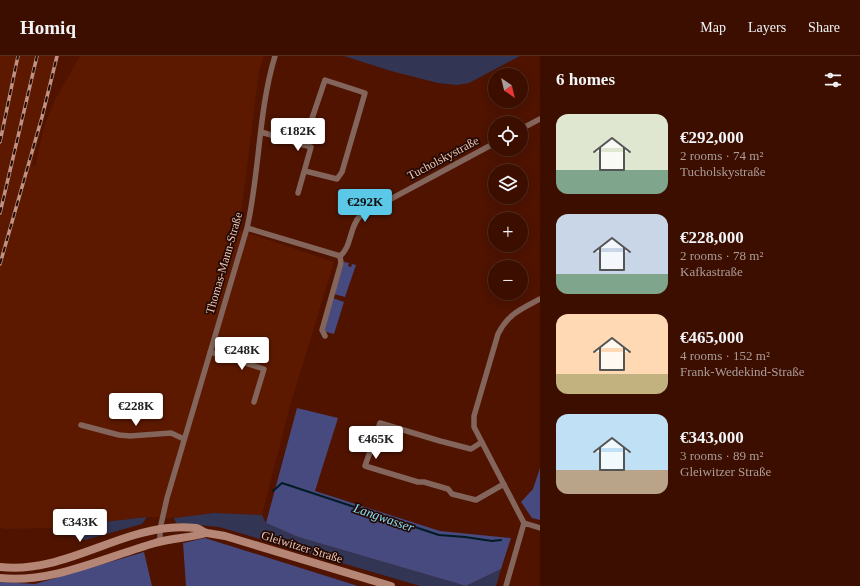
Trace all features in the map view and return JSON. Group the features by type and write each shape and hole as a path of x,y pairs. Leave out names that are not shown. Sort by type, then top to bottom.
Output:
{"main road":[{"name":"Gleiwitzer Straße","path":"0,567 21,568 44,564 160,529 198,528 206,533 225,536 391,586"},
{"name":"Gleiwitzer Straße","path":"0,578 25,579 54,574 160,541 198,536 206,533"}],"street":[{"name":"Thomas-Mann-Straße","path":"160,541 160,529 184,438 247,228 252,205 270,72 275,56"},
{"path":"303,145 325,80 365,93 342,172 337,179 305,171"},
{"path":"528,125 540,119"},
{"path":"261,132 311,147 298,193"},
{"name":"Tucholskystraße","path":"340,256 346,251 353,224 360,215 488,147"},
{"path":"247,228 340,256 341,263 322,330 325,336"},
{"path":"506,586 524,523 474,427 474,416 498,334 503,323 513,314 540,299"},
{"path":"210,352 264,369 254,402"},
{"path":"482,442 471,449 380,423 365,466 418,482 424,482 448,489 452,494 476,500 504,484"},
{"path":"81,425 119,435 130,436 171,433 184,438"},
{"path":"524,523 540,528"}],"shaded area":[{"path":"0,56 60,56 32,165 35,166 45,123 55,100 80,56 264,56 259,71 239,230 334,262 290,406 262,515 214,513 174,518 147,517 51,528 0,528"},
{"path":"344,56 520,56 497,68 488,68 488,73 469,83 457,85 438,83 391,71"},
{"path":"344,262 349,263 348,266 351,267 352,264 356,265 345,297 334,294"},
{"path":"333,298 344,302 334,334 323,331"},
{"path":"297,408 338,418 315,491 440,531 511,538 501,569 466,586 298,537 266,523"},
{"path":"540,468 540,520 532,518 521,502 533,489"},
{"path":"214,513 262,515 266,523 298,537 466,586 420,586 219,527 176,523 174,518"},
{"path":"147,517 142,524 85,540 51,528"},
{"path":"205,538 358,586 186,586 183,543"},
{"path":"144,552 152,586 0,586 0,582 35,584"},
{"path":"501,569 496,586 466,586"}],"waterway":[{"name":"Langwasser","path":"273,491 282,483 439,535 492,541 501,540"}],"railway":[{"path":"0,142 18,56"},
{"path":"0,213 37,56"},
{"path":"0,264 42,117 57,56"}]}
